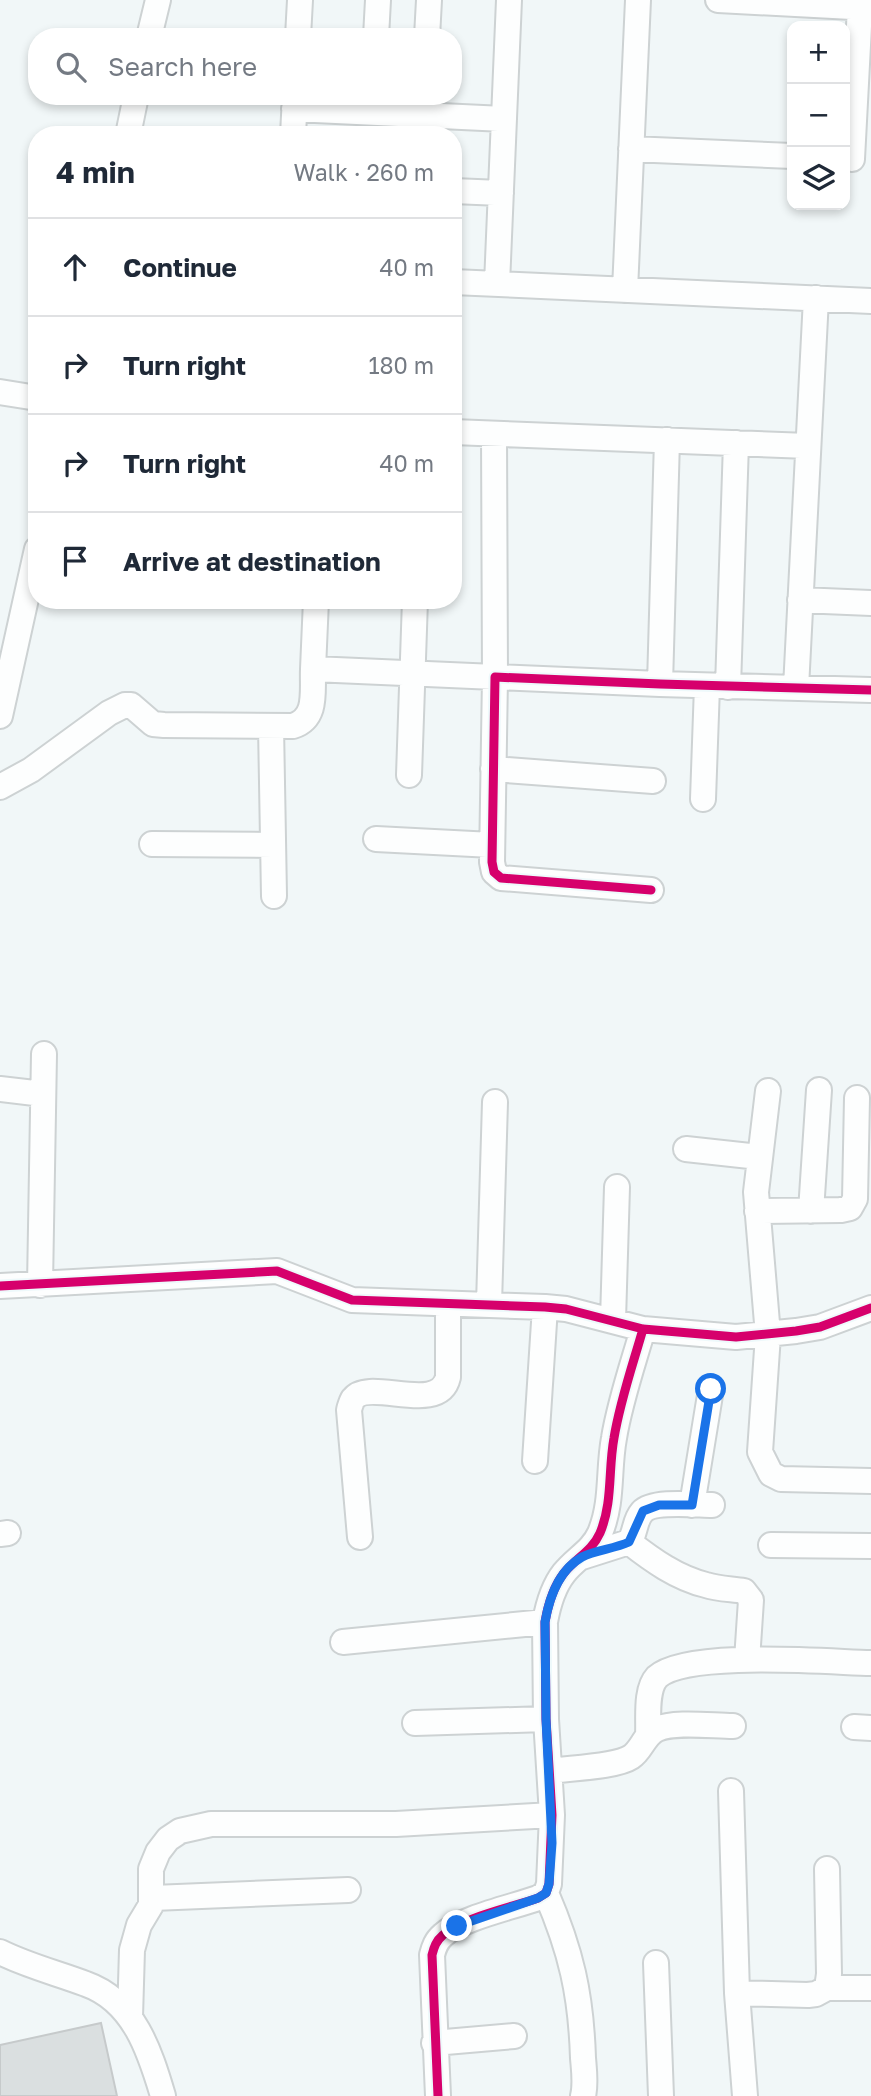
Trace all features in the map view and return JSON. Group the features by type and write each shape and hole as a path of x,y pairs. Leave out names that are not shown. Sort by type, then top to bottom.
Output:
{"street":[{"path":"151,28 158,0"},
{"path":"298,28 300,0"},
{"path":"376,28 377,0"},
{"path":"427,28 429,0"},
{"path":"497,284 509,0"},
{"path":"625,290 638,0"},
{"path":"718,0 865,7 856,159"},
{"path":"130,126 134,105"},
{"path":"294,126 295,105"},
{"path":"373,105 425,106 504,119"},
{"path":"631,149 787,156"},
{"path":"462,191 501,193"},
{"path":"462,282 871,301"},
{"path":"796,688 816,298"},
{"path":"0,391 28,396"},
{"path":"462,432 808,446"},
{"path":"494,434 494,872 500,878 651,890"},
{"path":"660,684 667,440"},
{"path":"703,799 718,686 736,443"},
{"path":"0,716 28,590"},
{"path":"800,600 871,603"},
{"path":"0,787 31,770 109,713 125,705 131,705 153,724 293,726 308,718 312,706 316,609"},
{"path":"409,775 415,609"},
{"path":"313,668 660,684 871,690"},
{"path":"271,726 274,896"},
{"path":"494,769 653,781"},
{"path":"376,839 492,845"},
{"path":"152,844 273,845"},
{"path":"40,1285 44,1054"},
{"path":"0,1089 43,1094"},
{"path":"811,1211 819,1090"},
{"path":"768,1091 759,1157 757,1211 768,1335 760,1452 771,1474 781,1479 871,1481"},
{"path":"757,1211 850,1208 855,1199 857,1098"},
{"path":"489,1304 495,1102"},
{"path":"686,1149 759,1157"},
{"path":"613,1320 617,1187"},
{"path":"0,1286 277,1271 352,1300 545,1307 613,1320 643,1329 736,1337 820,1327 871,1308"},
{"path":"360,1537 349,1410 352,1399 360,1394 371,1393 428,1395 439,1393 446,1387 448,1304"},
{"path":"535,1461 545,1307"},
{"path":"583,2096 582,2028 577,1990 570,1954 546,1893 550,1873 552,1815 546,1719 545,1622 554,1591 565,1572 593,1546 606,1514 611,1493 613,1439 643,1329"},
{"path":"582,1557 629,1542 640,1515 650,1507 702,1505 711,1389"},
{"path":"629,1542 653,1562 702,1585 738,1590 749,1595 751,1608 747,1660"},
{"path":"771,1545 871,1546"},
{"path":"343,1642 545,1622"},
{"path":"648,1735 652,1686 657,1678 679,1666 697,1662 747,1660 871,1663"},
{"path":"415,1723 546,1719"},
{"path":"550,1770 621,1762 632,1756 648,1735 668,1726 733,1726"},
{"path":"731,1791 737,1993 745,2096"},
{"path":"130,2017 132,1950 139,1925 152,1898 151,1869 158,1852 168,1839 180,1831 223,1824 396,1824 552,1815"},
{"path":"827,1869 827,1988"},
{"path":"152,1898 348,1890"},
{"path":"438,2096 432,1955 436,1942 444,1933 457,1926 546,1893"},
{"path":"0,1952 26,1965 88,1984 115,2000 130,2017 151,2059 163,2096"},
{"path":"656,1963 661,2096"},
{"path":"737,1993 808,1995 827,1988 871,1988"},
{"path":"434,2043 514,2036"}],"building":[{"path":"101,2023 117,2096 0,2096 0,2045"}],"cycle path":[{"path":"651,890 501,878 494,872 495,677 871,690"},
{"path":"0,1286 277,1271 352,1300 566,1309 643,1329 736,1337 820,1327 871,1308"},
{"path":"438,2096 432,1955 436,1944 443,1935 462,1923 538,1898 546,1893 549,1884 552,1815 546,1719 545,1622 560,1578 593,1545 600,1533 609,1498 612,1450 617,1424 643,1329"}],"route":[{"path":"457,1926 546,1893 552,1843 546,1719 547,1609 565,1572 582,1557 629,1542 643,1511 659,1505 692,1505 711,1389"}]}
